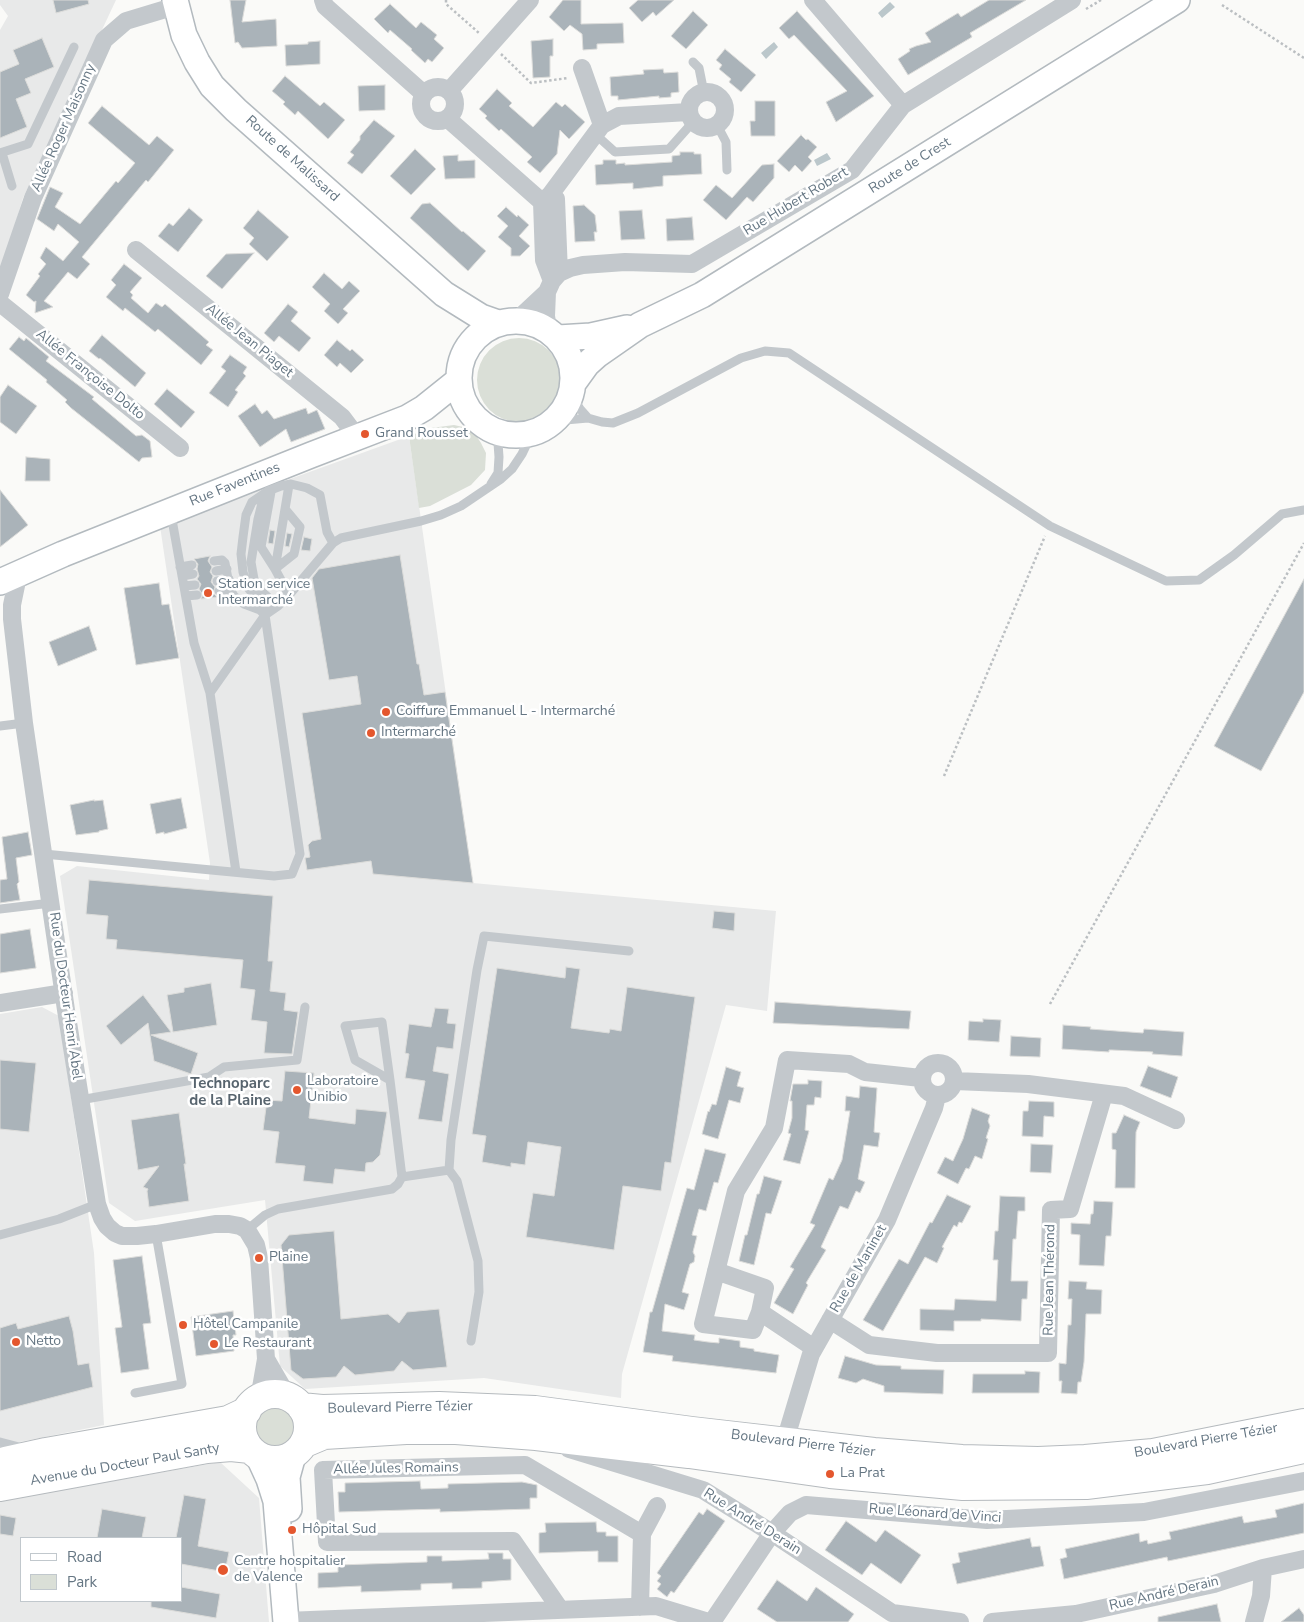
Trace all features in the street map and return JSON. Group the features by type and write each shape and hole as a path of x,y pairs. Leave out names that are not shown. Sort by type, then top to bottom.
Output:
{"main road":[{"name":"Route de Crest","path":"640,326 702,295 1177,0"},
{"name":"Route de Malissard","path":"175,3 184,35 197,62 212,86 244,117 444,294 481,317 507,321"},
{"name":"Route de Malissard","path":"444,294 460,322 467,348"},
{"path":"573,388 573,366 568,351 553,334 533,322 507,321 486,328 467,348 460,363 459,380 462,398 471,413 481,423 493,430 506,434 532,433 554,421 565,409 573,388 587,364 640,326"},
{"path":"553,334 591,336 640,326"},
{"name":"Rue Faventines","path":"6,577 407,418 424,408 459,380"},
{"name":"Rue Faventines","path":"407,418 446,412 471,413"},
{"path":"278,1395 294,1402 307,1418 308,1430 287,1477 294,1621 276,1500 269,1479 245,1440 243,1430 244,1421 253,1405 268,1396 278,1395"},
{"name":"Boulevard Pierre Tézier","path":"294,1402 322,1410 439,1406 536,1410 874,1452 962,1459 1038,1461 1076,1460 1153,1452 1304,1424"},
{"name":"Avenue du Docteur Paul Santy","path":"0,1462 46,1452 228,1420 253,1405"},
{"name":"Boulevard Pierre Tézier","path":"299,1449 324,1435 406,1430 456,1430 536,1436 689,1454 830,1474 963,1486 1086,1485 1207,1470 1258,1460 1304,1448"},
{"name":"Avenue du Docteur Paul Santy","path":"0,1487 208,1450 231,1447 254,1452"},
{"path":"254,1452 270,1460 282,1460 299,1449"}],"street":[{"path":"323,0 326,6 424,94"},
{"path":"449,91 530,0"},
{"path":"814,0 903,105"},
{"name":"Rue Hubert Robert","path":"553,282 570,268 592,264 625,262 692,264 852,170 903,105 1072,0"},
{"name":"Allée Roger Maisonny","path":"0,294 33,198 104,40 126,21 175,3"},
{"path":"584,72 598,129"},
{"path":"439,87 449,91 454,97 455,108 448,119 436,122 428,119 422,111 420,102 424,94 431,88 439,87"},
{"path":"546,198 598,129 619,116 691,117 702,128 712,127 717,125 724,116 723,104 716,95 704,93 694,97 691,102 691,117"},
{"path":"448,119 546,198 556,199 553,282 546,316 553,334"},
{"name":"Allée Jean Piaget","path":"136,250 342,417 357,437"},
{"path":"507,321 553,282"},
{"name":"Allée Françoise Dolto","path":"0,303 180,448"},
{"name":"Rue du Docteur Henri Abel","path":"6,577 12,605 24,723 64,994 80,1100 102,1218 110,1230 129,1237 215,1224 240,1226 247,1230"},
{"name":"Rue du Docteur Henri Abel","path":"0,601 7,608 12,619"},
{"path":"0,1003 64,994"},
{"path":"716,1271 765,1288 760,1312 753,1330 703,1324 716,1271 736,1191 774,1128 787,1060 850,1064 865,1072 921,1078"},
{"path":"940,1062 952,1068 956,1081 949,1092 936,1096 925,1090 921,1078 927,1066 940,1062"},
{"path":"956,1081 1028,1084 1124,1096 1176,1120"},
{"name":"Rue Jean Thérond","path":"830,1320 869,1345 937,1353 1048,1353 1051,1210 1070,1209 1104,1094"},
{"name":"Rue de Maninet","path":"786,1442 814,1348 887,1220 934,1108 936,1096"},
{"path":"247,1230 256,1245 259,1258 266,1360 253,1405"},
{"path":"760,1312 814,1348"},
{"path":"266,1360 294,1402"},
{"name":"Rue André Derain","path":"536,1436 574,1452 703,1490 772,1533 892,1613 960,1622"},
{"name":"Allée Jules Romains","path":"560,1610 513,1541 327,1542 323,1470 525,1465 642,1534"},
{"name":"Rue Léonard de Vinci","path":"711,1622 772,1533 790,1513 806,1505 987,1520 1144,1512 1304,1481"},
{"path":"640,1606 642,1534 657,1506"},
{"name":"Rue André Derain","path":"992,1622 1076,1614 1214,1584 1263,1568 1304,1559"},
{"path":"1254,1622 1261,1596 1263,1568"},
{"path":"294,1621 528,1616 560,1610 656,1606 711,1622"}],"lane":[{"path":"12,186 1,153 28,144 74,47"},
{"path":"693,62 699,68 704,93"},
{"path":"598,129 615,152 669,149 691,117"},
{"path":"717,125 726,142 727,170"},
{"path":"554,421 588,418 613,423 643,410 740,358 765,351 789,353 1050,526 1166,581 1199,580 1234,555 1282,514 1304,510"},
{"path":"573,388 580,409 588,418"},
{"path":"490,486 498,473 499,467 498,443 493,430"},
{"path":"210,693 271,611 289,595 333,543 341,538 421,521 461,506 512,469 532,433"},
{"path":"44,854 274,876 292,874 300,854 271,611 254,578 251,562 262,502 270,490 291,484 307,488 320,495 328,532 333,543"},
{"path":"275,569 289,485"},
{"path":"270,490 260,547 289,595"},
{"path":"275,569 294,554 300,527 285,508"},
{"path":"170,511 194,643 210,693 236,872"},
{"path":"214,561 222,560 225,563 230,589 240,601 260,610 271,611"},
{"path":"216,571 227,569"},
{"path":"181,572 193,570"},
{"path":"217,581 229,579"},
{"path":"184,586 195,584"},
{"path":"219,591 230,589"},
{"path":"186,596 197,595"},
{"path":"0,726 24,723"},
{"path":"0,909 51,902"},
{"path":"471,1341 479,1292 478,1261 457,1182 449,1170 451,1140 484,936 629,951"},
{"path":"80,1100 209,1077 224,1067 298,1060 305,1007"},
{"path":"247,1230 265,1215 278,1209 392,1189 398,1184 402,1177 390,1080 382,1022 345,1026 355,1060 390,1080"},
{"path":"402,1177 449,1170"},
{"path":"0,1235 59,1219 98,1204"},
{"path":"135,1393 182,1384 156,1234"},
{"path":"0,1442 46,1452"},
{"path":"1258,1460 1271,1453 1304,1444"}],"path":[{"path":"446,0 446,4 531,83 584,72"},
{"path":"1222,5 1304,58"},
{"path":"944,776 1050,526"},
{"path":"1050,1004 1304,543"}],"shaded area":[{"path":"0,0 116,0 23,198 0,274 0,30 8,16 0,5"},
{"path":"890,2 895,7 882,18 878,13"},
{"path":"774,42 778,47 766,59 761,53"},
{"path":"827,153 831,159 817,166 814,160"},
{"path":"409,436 473,883 776,911 767,1011 726,1005 622,1374 621,1398 484,1378 305,1389 280,1366 265,1200 135,1221 109,1203 60,876 77,866 209,880 210,863 160,526"},
{"path":"42,1007 59,1016 94,1253 104,1425 0,1446 0,1014"},
{"name":"Centre hospitalier de Valence","path":"220,1462 259,1498 269,1622 0,1622 0,1501"}],"green space":[{"path":"519,338 535,341 549,350 558,364 561,380 558,396 549,410 535,419 519,422 503,419 489,410 480,396 477,380 480,364 489,350 503,341"},
{"path":"454,425 463,427 475,434 486,453 485,470 471,485 430,506 419,508 409,436 431,428"},
{"path":"275,1407 289,1413 295,1427 289,1441 275,1447 261,1441 255,1427 261,1413"}],"building":[{"path":"53,0 88,0 89,4 56,13"},
{"path":"230,0 246,0 242,22 276,19 277,46 242,48 238,42 235,43"},
{"path":"563,0 581,0 581,24 623,23 624,43 597,44 597,49 583,50 582,34 570,25 564,31 549,17"},
{"path":"638,0 674,0 656,16 653,12 642,22 629,8"},
{"path":"989,0 1026,0 970,33 972,37 908,75 898,59 910,51 909,49 931,42 925,33 958,13 961,17"},
{"path":"390,4 416,28 421,22 437,35 434,39 444,48 432,62 428,59 425,63 390,30 388,33 374,19"},
{"path":"693,11 708,25 686,49 671,36"},
{"path":"797,11 874,96 836,122 826,102 847,91 794,35 789,39 779,28"},
{"path":"42,38 54,67 25,79 31,93 16,99 27,127 0,138 0,72 19,64 13,50"},
{"path":"553,39 553,56 550,56 550,77 533,78 531,41"},
{"path":"320,41 320,64 286,66 285,45 308,44 308,42"},
{"path":"725,49 756,75 741,92 729,82 731,79 719,69 722,65 716,60"},
{"path":"663,69 664,73 678,72 679,92 671,93 671,97 659,98 659,96 618,100 618,96 611,96 610,77 644,74 643,70"},
{"path":"285,76 320,106 324,102 345,120 328,139 298,111 295,115 283,104 285,102 272,91"},
{"path":"385,85 385,110 359,111 358,86"},
{"path":"497,89 512,103 509,106 533,127 556,102 562,107 565,104 585,122 569,139 560,130 557,154 540,173 527,162 532,157 501,129 499,131 485,118 487,116 479,109"},
{"path":"755,101 775,101 775,136 751,136 750,121 755,121"},
{"path":"102,106 149,145 157,136 174,150 148,182 146,180 82,257 90,264 77,279 68,272 44,301 53,307 35,313 36,301 34,302 26,295 46,264 40,258 46,247 63,261 79,242 58,224 54,231 37,219 50,187 63,193 55,207 80,224 116,181 118,183 135,163 88,123"},
{"path":"374,120 395,136 362,174 347,163 354,155 350,152 360,140 360,136"},
{"path":"801,135 817,147 808,157 812,161 802,172 795,165 789,172 777,161"},
{"path":"415,149 436,169 411,195 390,176"},
{"path":"680,152 701,154 702,174 663,176 663,186 633,189 633,183 596,185 595,165 603,164 603,160 616,160 616,164 625,163 625,165 672,162 672,156 680,155"},
{"path":"458,155 458,161 475,160 475,178 445,179 443,156"},
{"path":"774,164 774,178 753,202 747,197 726,220 703,200 716,185 732,198 762,165"},
{"path":"430,203 486,251 468,271 410,218 422,204"},
{"path":"584,205 595,215 597,232 594,232 595,241 575,242 573,206"},
{"path":"506,207 529,225 519,236 530,246 520,256 511,256 511,248 498,237 508,226 497,216"},
{"path":"189,208 203,220 178,252 158,236 169,223 173,226"},
{"path":"258,210 289,237 267,261 249,244 254,238 243,228"},
{"path":"642,210 645,239 621,240 619,211"},
{"path":"692,217 694,240 667,241 666,219"},
{"path":"254,253 222,289 206,276 226,254"},
{"path":"124,264 142,278 130,292 133,295 131,298 148,313 156,303 162,307 165,304 209,342 206,345 213,350 201,365 158,329 155,332 125,308 123,311 106,297 116,285 111,280"},
{"path":"324,273 342,289 349,281 360,291 343,309 348,313 338,324 324,311 330,304 312,287"},
{"path":"288,304 298,312 291,321 311,338 299,352 279,336 274,342 264,333"},
{"path":"102,335 146,373 135,387 89,351"},
{"path":"19,337 24,341 26,338 49,357 46,361 94,397 92,399 136,436 142,435 150,441 152,457 142,458 139,462 71,408 65,402 67,400 46,382 47,380 9,349"},
{"path":"337,340 350,351 352,349 364,360 351,373 340,363 337,367 324,355"},
{"path":"230,355 247,367 243,373 246,376 235,390 238,392 228,407 209,393 226,371 221,367"},
{"path":"8,385 37,406 16,434 0,422 0,397"},
{"path":"167,389 195,412 181,428 154,404"},
{"path":"255,404 262,414 267,410 274,419 306,408 308,414 317,410 325,429 291,442 286,429 260,447 238,416"},
{"path":"26,457 50,459 50,481 25,481"},
{"path":"0,490 28,525 0,547"},
{"path":"270,530 275,531 273,544 268,543"},
{"path":"287,533 292,534 289,547 285,546"},
{"path":"304,537 312,539 310,551 301,550"},
{"path":"400,555 417,664 419,664 424,695 445,692 473,883 373,874 371,861 307,870 305,858 310,857 308,845 312,841 321,839 302,713 361,704 357,676 329,680 312,578 319,569"},
{"path":"210,556 208,561 212,567 210,572 213,576 211,582 215,587 213,593 217,597 201,599 203,595 199,589 201,584 197,579 199,576 198,564 194,559"},
{"path":"1304,579 1304,692 1261,771 1214,746"},
{"path":"159,583 162,605 169,604 179,658 136,665 124,588"},
{"path":"89,626 97,650 58,666 49,642"},
{"path":"181,798 187,828 164,834 164,832 156,834 150,804"},
{"path":"103,800 108,829 76,835 70,805"},
{"path":"28,832 32,855 16,858 20,900 0,903 0,880 7,879 2,837"},
{"path":"89,880 273,896 268,961 273,961 270,991 286,993 284,1010 298,1012 292,1054 264,1053 267,1022 251,1020 255,990 240,988 243,960 116,949 117,940 106,939 108,916 86,914"},
{"path":"714,911 735,913 734,931 712,928"},
{"path":"30,929 36,968 0,973 0,934"},
{"path":"566,967 580,969 571,1028 609,1033 610,1029 621,1031 627,987 695,997 671,1163 665,1162 661,1191 623,1186 614,1250 526,1237 533,1193 554,1196 561,1147 528,1142 525,1165 511,1163 511,1167 482,1162 486,1136 472,1134 497,968 565,978"},
{"path":"211,983 217,1025 173,1032 167,995 184,992 184,988"},
{"path":"143,995 171,1032 151,1035 198,1053 191,1074 154,1061 148,1023 121,1045 106,1026"},
{"path":"775,1002 911,1011 909,1029 773,1023"},
{"path":"435,1008 449,1009 447,1023 456,1024 453,1049 437,1047 433,1071 449,1074 442,1122 418,1119 425,1081 405,1078 409,1054 405,1053 409,1024 431,1027"},
{"path":"983,1019 1001,1020 999,1042 968,1040 969,1021 983,1022"},
{"path":"1063,1025 1143,1033 1144,1029 1184,1032 1182,1056 1152,1054 1153,1052 1062,1049"},
{"path":"1011,1036 1041,1038 1040,1057 1010,1056"},
{"path":"0,1060 36,1063 29,1132 0,1129"},
{"path":"1148,1066 1178,1077 1171,1098 1140,1086"},
{"path":"726,1067 741,1072 737,1086 744,1088 740,1103 729,1100 718,1139 702,1134 708,1111 712,1104 716,1105"},
{"path":"285,1071 314,1073 309,1118 355,1124 356,1109 387,1112 380,1155 373,1162 366,1163 365,1172 335,1169 333,1184 303,1181 305,1166 275,1163 279,1132 263,1130 267,1100 282,1101"},
{"path":"808,1080 822,1081 821,1098 815,1097 814,1105 807,1105 805,1130 809,1131 800,1164 783,1160 791,1134 788,1133 792,1118 792,1101 790,1101 793,1084 808,1084"},
{"path":"860,1086 877,1088 874,1132 880,1133 878,1147 864,1145 858,1179 865,1182 860,1193 856,1191 848,1209 840,1206 821,1247 826,1250 806,1283 808,1285 793,1314 774,1303 794,1269 790,1267 815,1225 810,1223 829,1178 833,1180 842,1160 850,1111 845,1111 846,1096 859,1098"},
{"path":"1029,1101 1054,1102 1054,1117 1044,1116 1043,1137 1022,1136 1023,1111 1028,1111"},
{"path":"972,1108 990,1115 988,1121 990,1126 986,1138 988,1139 982,1159 975,1156 969,1169 966,1168 958,1184 937,1173 945,1157 953,1161 963,1139"},
{"path":"179,1113 189,1201 149,1207 148,1189 143,1187 159,1166 138,1170 131,1120"},
{"path":"1124,1115 1140,1122 1136,1132 1135,1188 1115,1188 1116,1150 1112,1149 1112,1133 1116,1133"},
{"path":"1031,1144 1053,1145 1051,1173 1030,1172"},
{"path":"705,1149 726,1154 718,1183 714,1182 706,1211 699,1209 692,1235 697,1236 693,1252 695,1256 694,1262 690,1264 682,1292 689,1294 684,1310 665,1304 662,1331 695,1335 694,1340 708,1342 719,1343 719,1338 740,1341 740,1347 779,1355 776,1373 672,1361 673,1356 643,1352 650,1312 652,1312 687,1188 694,1190"},
{"path":"764,1176 782,1181 771,1214 766,1213 754,1265 739,1261 757,1194 759,1194"},
{"path":"947,1195 971,1206 962,1223 959,1222 957,1227 954,1225 942,1247 944,1248 937,1263 925,1257 883,1331 863,1320 899,1259 908,1264 930,1222 932,1223"},
{"path":"1000,1196 1025,1197 1025,1211 1018,1211 1016,1239 1013,1239 1011,1281 1028,1281 1027,1299 1022,1299 1021,1321 981,1319 981,1321 954,1321 954,1331 920,1330 920,1309 954,1310 955,1299 996,1301 998,1260 993,1260 995,1231 998,1231"},
{"path":"1094,1201 1113,1202 1111,1236 1106,1236 1104,1266 1079,1265 1080,1235 1071,1234 1071,1223 1090,1224"},
{"path":"334,1231 341,1319 388,1314 399,1323 407,1312 439,1309 447,1367 413,1370 402,1361 394,1371 355,1375 344,1366 336,1377 303,1379 291,1370 281,1245 289,1235"},
{"path":"142,1256 151,1323 143,1324 149,1369 121,1373 115,1328 122,1327 113,1260"},
{"path":"1069,1281 1087,1282 1086,1289 1102,1290 1101,1314 1086,1314 1084,1362 1081,1382 1078,1382 1077,1394 1061,1393 1062,1381 1059,1381 1059,1363 1066,1364 1068,1325 1071,1325 1072,1299 1068,1299"},
{"name":"Le Restaurant","path":"233,1311 236,1335 233,1335 234,1351 196,1356 191,1317"},
{"path":"69,1316 78,1365 89,1363 93,1387 0,1411 0,1328 16,1323 18,1329"},
{"path":"845,1356 876,1365 901,1366 901,1369 944,1370 943,1394 884,1392 884,1386 863,1379 856,1383 838,1378"},
{"path":"1025,1371 1040,1372 1039,1393 972,1393 973,1374 1025,1374"},
{"path":"420,1481 421,1489 448,1488 448,1484 522,1482 537,1485 537,1498 530,1498 530,1509 440,1512 440,1509 339,1512 338,1492 345,1492 345,1483"},
{"path":"184,1495 206,1499 198,1546 229,1552 225,1572 182,1564 182,1537 176,1537"},
{"path":"1304,1503 1304,1533 1168,1561 1167,1557 1064,1579 1060,1559 1067,1557 1065,1549 1139,1533 1140,1542 1147,1540 1148,1544 1171,1539 1169,1532 1242,1516 1244,1523 1277,1517 1275,1510"},
{"path":"102,1509 146,1517 142,1537 97,1537"},
{"path":"707,1509 725,1521 674,1593 671,1591 667,1597 657,1589 661,1584 657,1581 661,1576 657,1573 699,1512 703,1515"},
{"path":"0,1515 16,1518 13,1536 0,1534"},
{"path":"846,1521 876,1542 885,1530 921,1555 901,1584 871,1563 862,1575 825,1550"},
{"path":"596,1522 597,1532 606,1532 606,1536 618,1536 618,1562 598,1562 598,1551 539,1553 539,1533 546,1532 545,1523"},
{"path":"1030,1538 1032,1547 1040,1546 1044,1566 957,1584 952,1564 960,1562 958,1553"},
{"path":"488,1553 503,1553 503,1559 511,1559 511,1580 482,1582 482,1588 452,1589 452,1583 421,1584 421,1590 361,1592 361,1586 318,1588 318,1573 338,1572 338,1565 427,1562 427,1556 442,1556 442,1561 489,1559"},
{"path":"777,1580 807,1601 816,1587 854,1614 848,1622 777,1622 757,1609"},
{"path":"182,1587 220,1594 216,1618 151,1607 151,1602 182,1602"},
{"path":"1217,1604 1221,1622 1158,1622 1158,1617"},
{"path":"1299,1608 1304,1615 1304,1622 1281,1622"}],"place":[{"name":"Grand Rousset","path":"365,434"},
{"name":"Station service Intermarché","path":"208,593"},
{"name":"Coiffure Emmanuel L - Intermarché","path":"386,712"},
{"name":"Intermarché","path":"371,733"},
{"name":"Laboratoire Unibio","path":"297,1090"},
{"name":"Plaine","path":"259,1258"},
{"name":"Hôtel Campanile","path":"183,1325"},
{"name":"Netto","path":"16,1342"},
{"name":"Le Restaurant","path":"214,1344"},
{"name":"La Prat","path":"830,1474"},
{"name":"Hôpital Sud","path":"292,1530"},
{"name":"Centre hospitalier de Valence","path":"223,1570"}],"district":[{"name":"Technoparc de la Plaine","path":"230,1092"}]}
